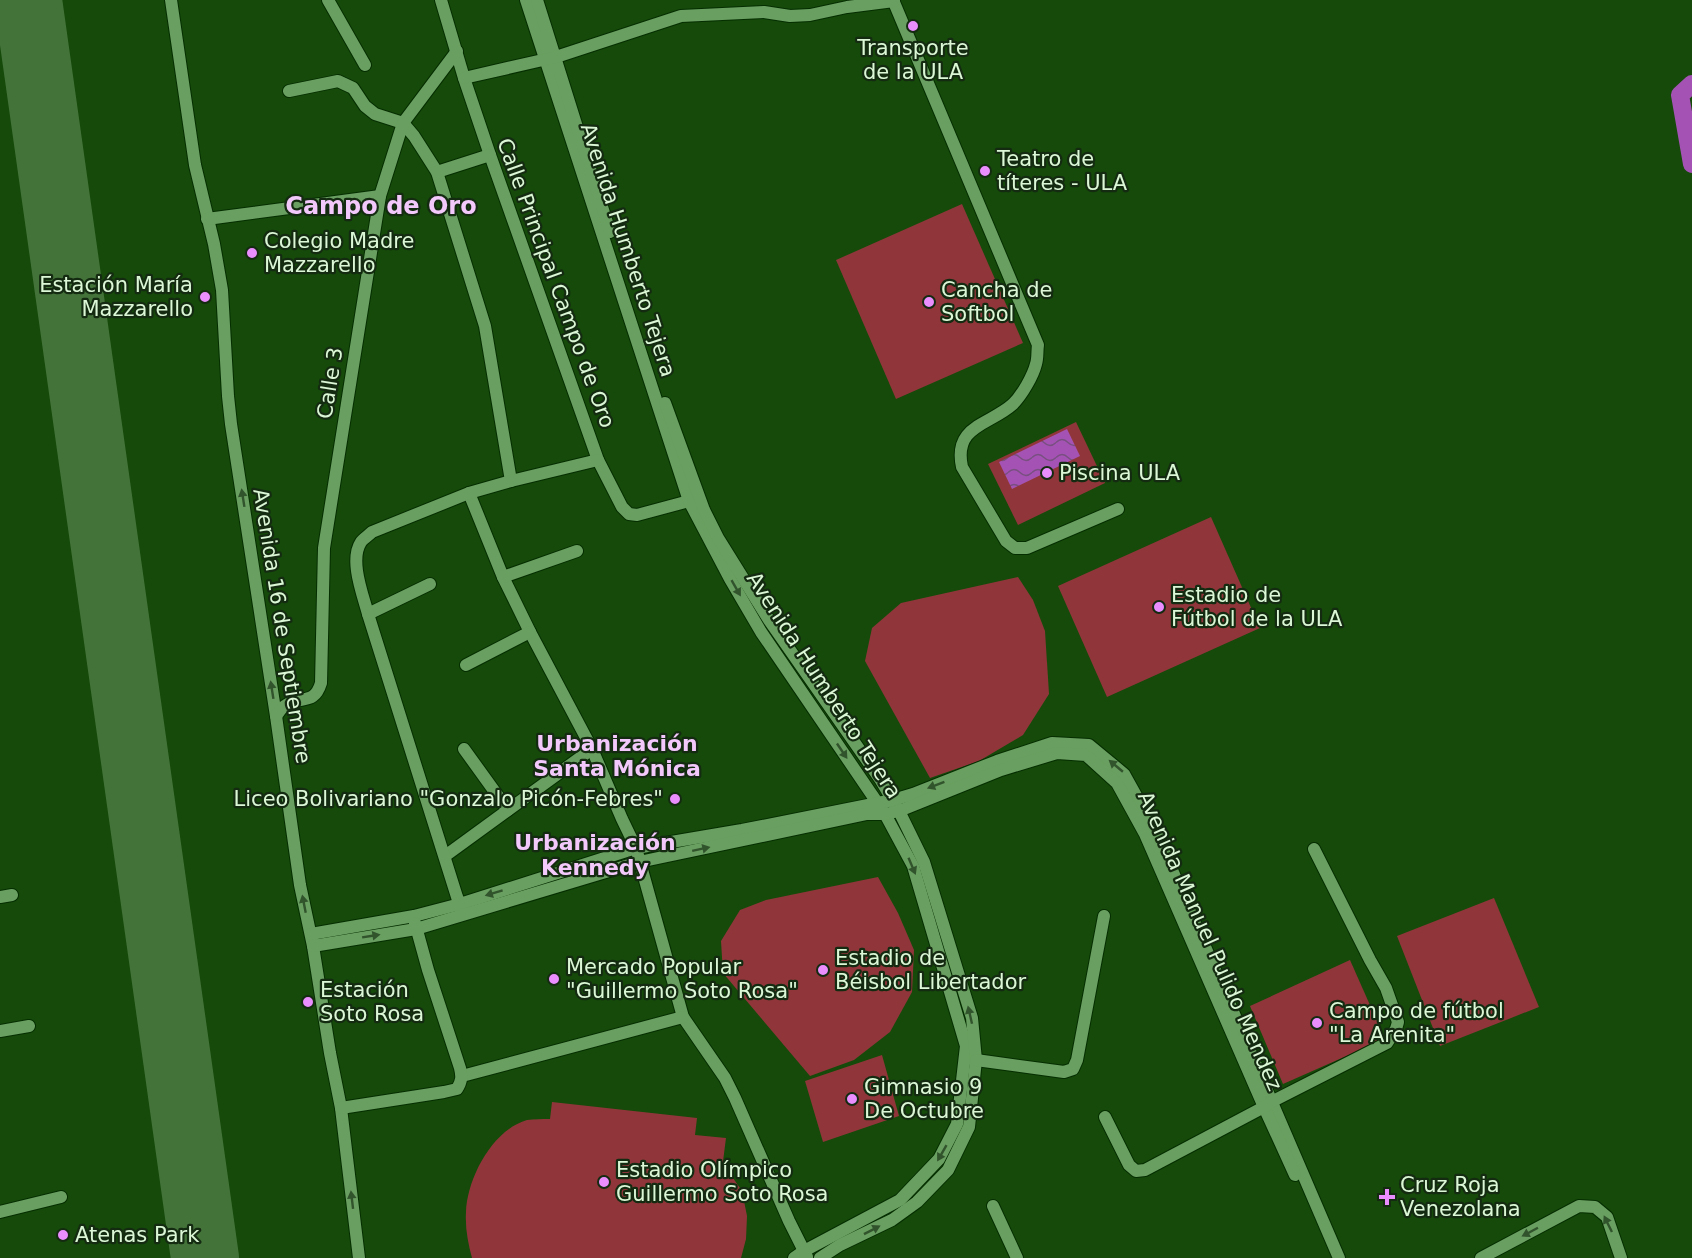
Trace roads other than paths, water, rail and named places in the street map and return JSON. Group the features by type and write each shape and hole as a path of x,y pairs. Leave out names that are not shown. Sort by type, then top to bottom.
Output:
{"street":[{"name":"Avenida 16 de Septiembre","path":"171,0 195,165 214,244 222,290 231,424 300,885 312,940 341,1108 359,1258"},
{"path":"328,0 365,65"},
{"name":"Calle Principal Campo de Oro","path":"441,0 490,155 598,460 622,507 629,514 638,515 689,501"},
{"name":"Avenida Humberto Tejera","path":"526,0 550,58 653,369 711,524 769,620 880,779 896,806 924,862 972,1018 976,1060 969,1127 948,1170 917,1202 892,1220 840,1245 820,1258"},
{"name":"Avenida Humberto Tejera","path":"537,0 550,58 689,501 761,632 878,803 913,866 966,1047 957,1124 939,1159 900,1200 802,1256"},
{"path":"464,78 550,58 681,16 764,12 790,16 810,15 847,6 894,1 1038,345 1036,364 1023,393 1012,405 971,431 962,442 959,454 962,466 1006,541 1015,548 1027,548 1118,509"},
{"name":"Calle 3","path":"276,716 287,704 308,699 316,694 321,683 324,548 380,196 403,123 457,51"},
{"path":"289,91 338,81 345,83 353,88 365,106 375,114 403,123 437,172 485,326 511,481"},
{"path":"437,172 490,155"},
{"path":"207,219 380,196"},
{"path":"598,460 469,493 372,532 361,542 357,554 356,566 368,614 462,909 636,848 878,803 896,806"},
{"path":"469,493 503,578 592,749 621,819 636,848 683,1017 725,1078 735,1098 802,1256"},
{"path":"503,578 577,551"},
{"path":"368,614 430,584"},
{"path":"466,665 530,632"},
{"path":"464,748 508,810"},
{"path":"445,856 592,749"},
{"name":"Avenida Manuel Pulido Mendez","path":"312,940 415,922 639,862 867,814 885,814 896,806 1057,753 1086,755 1117,783 1145,834 1268,1104 1332,1258"},
{"path":"1105,1118 1129,1165 1136,1171 1145,1170 1387,1044 1398,1022 1386,988 1314,849"},
{"path":"976,1060 1064,1072 1073,1069 1077,1060 1104,916"},
{"path":"341,1108 444,1092 457,1089 461,1082 462,1076 415,922"},
{"path":"462,1076 683,1017"},
{"path":"0,1031 29,1026"},
{"path":"1268,1104 1340,1258"},
{"path":"0,1212 61,1197"},
{"path":"993,1206 1017,1258"},
{"path":"1480,1258 1579,1206 1595,1207 1607,1217 1621,1258"}],"water":[{"path":"1067,429 1080,456 1012,489 999,462"}],"waterway":[{"path":"1692,84 1680,95 1692,164"}],"place":[{"name":"Transporte de la ULA","path":"913,26"},
{"name":"Teatro de títeres - ULA","path":"985,171"},
{"name":"Colegio Madre Mazzarello","path":"252,253"},
{"name":"Estación María Mazzarello","path":"205,297"},
{"name":"Cancha de Softbol","path":"929,302"},
{"name":"Piscina ULA","path":"1047,473"},
{"name":"Estadio de Fútbol de la ULA","path":"1159,607"},
{"name":"Liceo Bolivariano \"Gonzalo Picón-Febres\"","path":"675,799"},
{"name":"Estadio de Béisbol Libertador","path":"823,970"},
{"name":"Mercado Popular \"Guillermo Soto Rosa\"","path":"554,979"},
{"name":"Estación Soto Rosa","path":"308,1002"},
{"name":"Campo de fútbol \"La Arenita\"","path":"1317,1023"},
{"name":"Gimnasio 9 De Octubre","path":"852,1099"},
{"name":"Estadio Olímpico Guillermo Soto Rosa","path":"604,1182"},
{"name":"Cruz Roja Venezolana","path":"1387,1197"},
{"name":"Atenas Park","path":"63,1235"}],"district":[{"name":"Campo de Oro","path":"381,206"},
{"name":"Urbanización Santa Mónica","path":"617,756"},
{"name":"Urbanización Kennedy","path":"595,854"}]}
